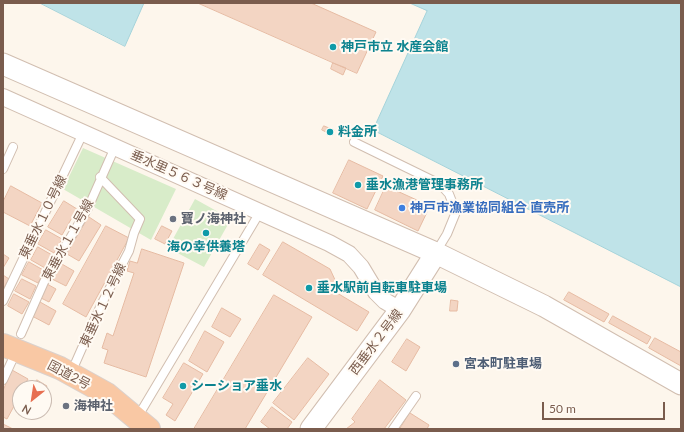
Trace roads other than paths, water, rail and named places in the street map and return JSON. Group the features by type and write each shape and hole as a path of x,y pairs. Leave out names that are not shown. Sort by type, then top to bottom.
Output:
{"highway":[{"name":"国道2号","path":"14,343 60,368 69,375 108,394 143,424"}],"street":[{"path":"3,64 436,252 544,306 681,384"},
{"name":"垂水里５６３号線","path":"3,97 329,243 349,254 361,267 376,292 385,301 400,310"},
{"name":"西垂水２号線","path":"311,429 400,310 436,252"}],"lane":[{"name":"東垂水１０号線","path":"3,301 84,132"},
{"path":"354,142 440,184 449,194 456,212 447,234 436,252"},
{"path":"3,169 13,147"},
{"name":"東垂水１１号線","path":"3,380 14,343 44,282 88,208 100,177 115,147"},
{"name":"東垂水１２号線","path":"69,375 101,305 129,251 140,219 100,177"},
{"path":"143,424 260,212"},
{"path":"393,429 416,396"}],"water":[{"path":"40,3 144,3 125,46"},
{"path":"410,3 681,3 681,287 373,130 427,11"}],"place":[{"name":"神戸市立 水産会館","path":"333,47"},
{"name":"料金所","path":"330,132"},
{"name":"垂水漁港管理事務所","path":"358,185"},
{"name":"神戸市漁業協同組合 直売所","path":"402,208"},
{"name":"寶ノ海神社","path":"173,219"},
{"name":"海の幸供養塔","path":"206,233"},
{"name":"垂水駅前自転車駐車場","path":"309,288"},
{"name":"宮本町駐車場","path":"456,364"},
{"name":"シーショア垂水","path":"183,386"},
{"name":"海神社","path":"66,406"}]}
